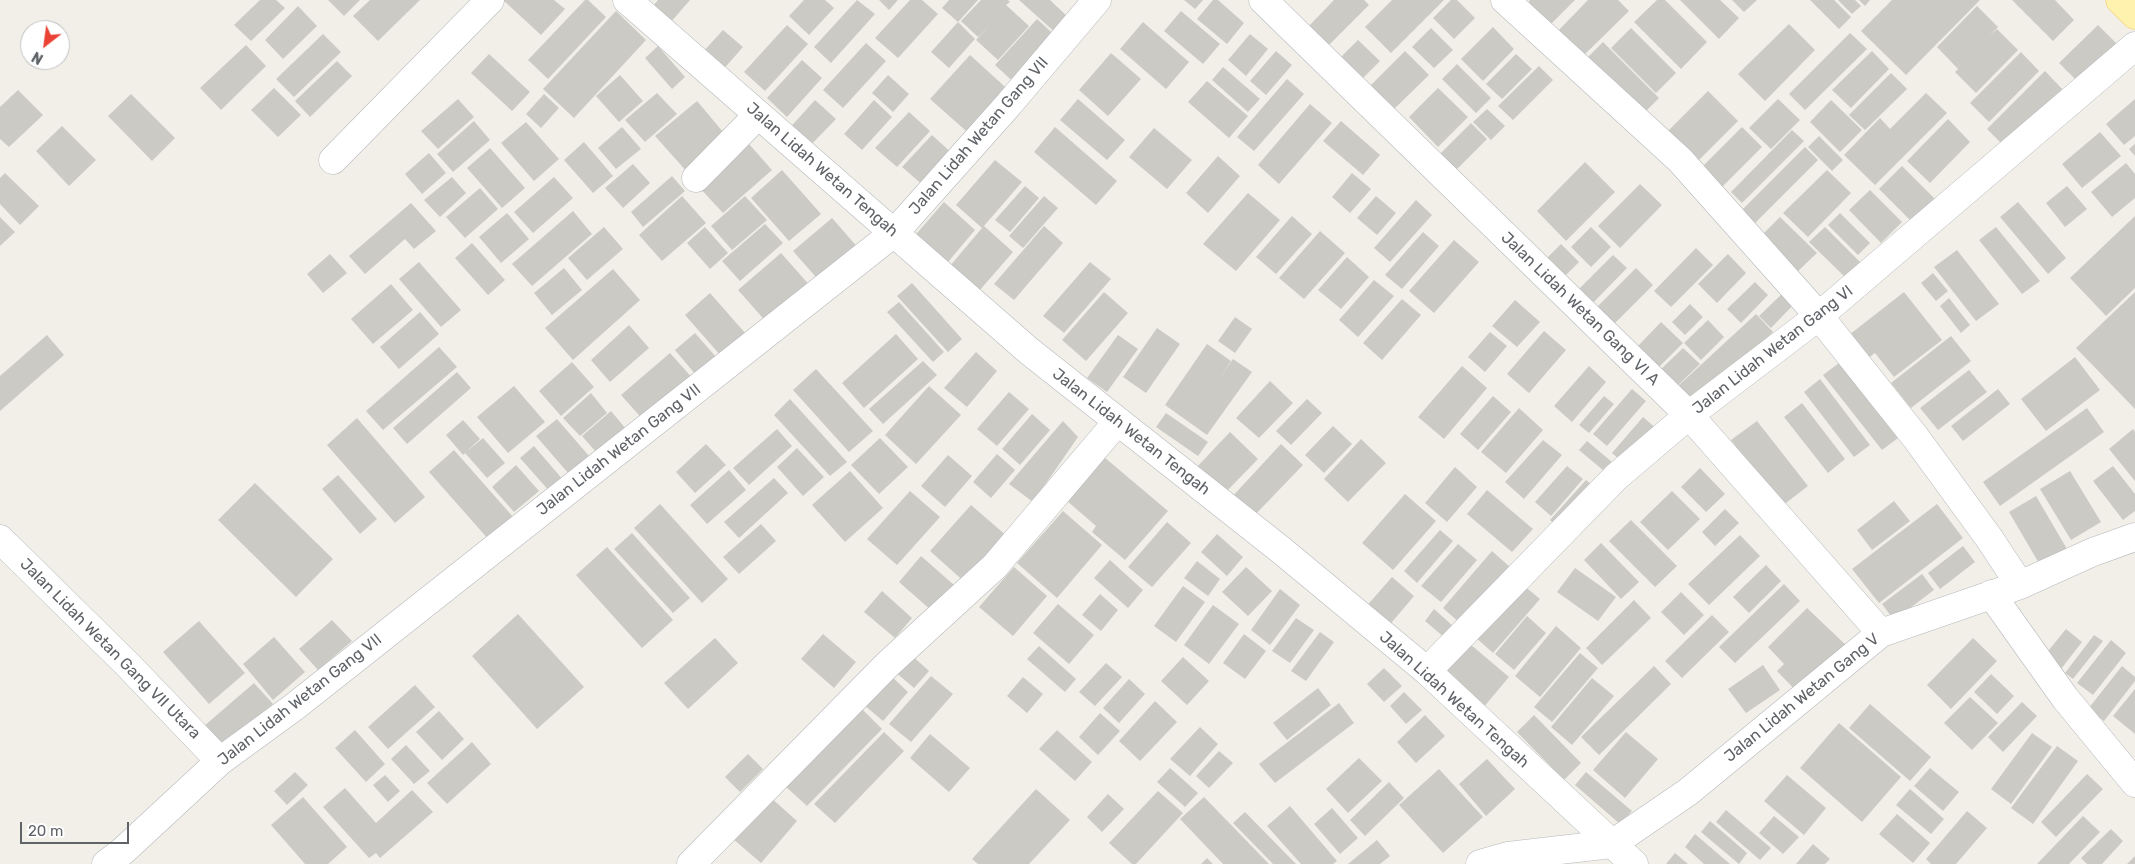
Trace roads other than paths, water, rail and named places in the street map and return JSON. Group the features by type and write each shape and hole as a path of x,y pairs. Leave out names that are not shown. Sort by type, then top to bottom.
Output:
{"main road":[{"path":"2120,0 2135,15"}],"street":[{"path":"334,160 490,0"},
{"name":"Jalan Lidah Wetan Tengah","path":"627,0 895,232 1029,351 1281,550 1427,671 1634,864"},
{"name":"Jalan Lidah Wetan Gang VII","path":"106,864 220,761 294,708 895,232 1009,104 1097,0"},
{"name":"Jalan Lidah Wetan Gang VI A","path":"1263,0 1689,415 1880,633"},
{"path":"1505,0 1680,160 1819,316 1916,438 1989,538 2020,585"},
{"name":"Jalan Lidah Wetan Gang VI","path":"1427,671 1616,477 1689,415 1819,316 2135,46"},
{"path":"696,178 758,115"},
{"path":"691,864 888,664 995,566 1117,422"},
{"name":"Jalan Lidah Wetan Gang V","path":"1480,864 1508,856 1612,844 1688,792 1880,633 2020,585 2093,552 2135,537"},
{"name":"Jalan Lidah Wetan Gang VII Utara","path":"0,539 128,665 220,761"},
{"path":"1990,594 2065,698 2135,783"}]}
